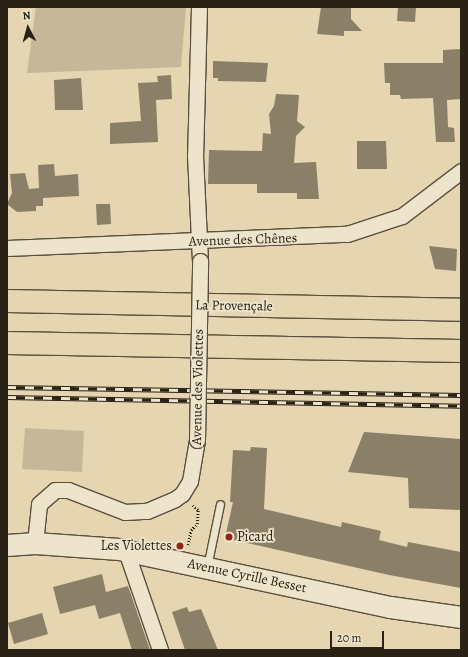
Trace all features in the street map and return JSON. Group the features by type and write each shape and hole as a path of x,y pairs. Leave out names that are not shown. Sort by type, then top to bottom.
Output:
{"highway":[{"name":"La Provençale","path":"7,301 461,310"},
{"path":"7,343 461,351"}],"main road":[{"name":"Avenue Cyrille Besset","path":"7,545 35,543 126,551 390,607 461,617"}],"street":[{"name":"Avenue des Violettes","path":"182,494 193,473 197,440 200,261 195,154 199,7"},
{"name":"Avenue des Chênes","path":"7,248 333,236 362,230 402,216 461,171"},
{"path":"35,543 39,504 55,490 68,490 125,512 154,510 182,494"},
{"path":"126,551 160,650"}],"lane":[{"path":"207,567 220,504"}],"path":[{"path":"182,494 198,510 197,524 188,543"}],"shaded area":[{"path":"36,7 186,7 181,67 27,73"},
{"path":"25,428 84,431 82,472 22,469"}],"building":[{"path":"321,7 351,7 351,19 362,31 344,31 344,36 317,34"},
{"path":"398,7 416,7 415,22 397,21"},
{"path":"461,49 461,99 447,100 448,127 454,128 455,142 436,142 433,98 401,99 400,95 390,95 390,83 385,83 384,63 443,63 443,50"},
{"path":"213,61 268,63 266,82 218,81 218,78 213,78"},
{"path":"171,75 172,99 156,100 158,142 110,144 110,123 141,121 138,83 158,82 157,76"},
{"path":"81,78 83,110 55,110 54,80"},
{"path":"276,94 299,95 297,121 305,127 296,136 294,163 316,162 319,199 297,199 297,193 257,193 257,184 208,184 209,150 262,151 263,133 271,134 269,114 274,106"},
{"path":"357,141 386,141 387,169 357,169"},
{"path":"54,164 55,176 78,174 79,196 43,198 43,206 36,206 36,211 17,212 7,204 12,193 10,174 25,173 29,189 39,188 38,165"},
{"path":"96,204 110,204 111,224 97,225"},
{"path":"429,246 457,249 456,271 435,269"},
{"path":"364,432 461,439 461,510 409,508 408,478 348,472"},
{"path":"251,447 267,448 264,509 341,527 342,522 381,531 379,540 407,547 408,542 461,552 461,588 389,575 225,538 233,502 230,502 233,450 250,451"},
{"path":"102,574 106,592 128,586 150,650 132,650 120,613 99,619 95,605 60,614 53,587"},
{"path":"187,607 189,612 201,609 218,650 185,650 172,612"},
{"path":"42,613 48,634 14,644 8,623"}],"railway":[{"path":"7,387 461,395"},
{"path":"7,397 461,406"}],"place":[{"name":"Picard","path":"229,537"},
{"name":"Les Violettes","path":"180,546"}]}
